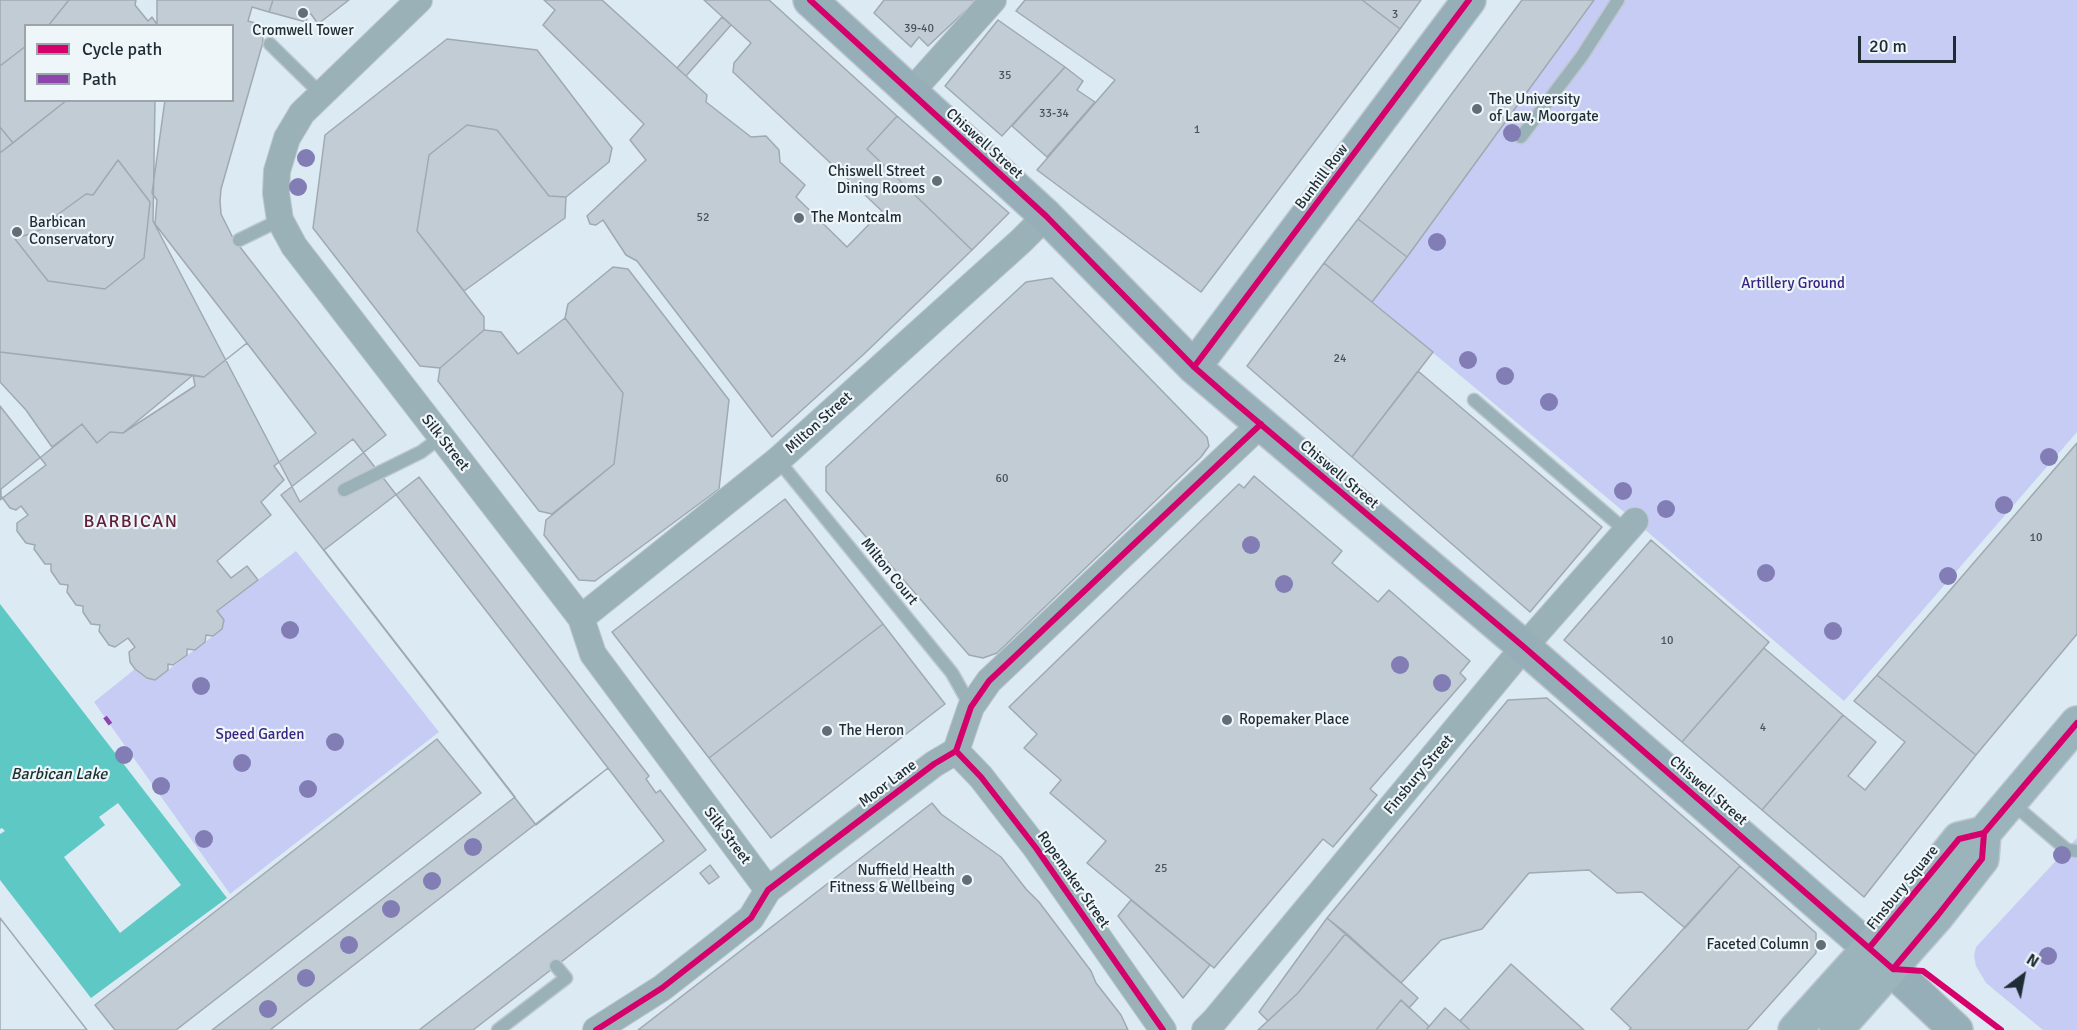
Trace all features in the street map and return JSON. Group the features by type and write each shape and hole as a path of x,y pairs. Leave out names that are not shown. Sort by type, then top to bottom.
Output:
{"main road":[{"name":"Chiswell Street","path":"810,0 1046,216 1194,367 1524,647 1881,958"},
{"name":"Bunhill Row","path":"1194,367 1469,0"},
{"name":"Finsbury Square","path":"1881,958 1959,838 1984,833 2077,723"},
{"path":"1795,1030 1881,958"},
{"path":"1836,1030 1881,958"},
{"path":"1881,958 1956,1030"}],"street":[{"name":"Silk Street","path":"419,0 302,113 287,138 277,171 276,193 280,220 294,246 581,618 593,654 768,890"},
{"path":"910,93 993,0"},
{"name":"Milton Street","path":"581,618 778,460 1046,216"},
{"path":"956,751 971,707 989,681 1261,424"},
{"name":"Finsbury Street","path":"1205,1030 1524,647 1634,522"},
{"name":"Moor Lane","path":"596,1030 662,988 726,939 751,918 768,890 934,764 956,751"},
{"name":"Ropemaker Street","path":"956,751 981,777 1036,848 1163,1030"}],"lane":[{"path":"1521,137 1582,56 1618,0"},
{"path":"270,44 321,94"},
{"path":"239,240 280,220"},
{"path":"1474,400 1634,522"},
{"path":"344,490 421,452 441,437"},
{"name":"Milton Court","path":"778,460 952,673 971,707"},
{"path":"2017,794 2067,850 2077,851"},
{"path":"498,1030 566,978 556,966"}],"green space":[{"name":"Artillery Ground","path":"1594,0 2077,0 2077,432 1844,701 1635,521 1372,302"},
{"name":"Speed Garden","path":"296,551 439,732 230,894 94,702 135,669 147,678 155,680 222,629 224,620 217,611"},
{"path":"2077,838 2077,1030 2043,1030 1986,983 1976,966 1974,956 1976,947"}],"water":[{"name":"Barbican Lake","path":"0,604 227,898 91,998 0,880 0,834 5,831 0,829","holes":["118,803 181,885 120,933 64,857 105,825 99,817"]}],"building":[{"path":"0,0 69,0 50,24 24,24 24,48 0,66"},
{"path":"69,0 136,0 135,5 148,21 152,17 157,24 50,24"},
{"path":"157,0 273,0 269,12 252,7 248,21 262,29 263,42 221,189 221,214 233,238 386,435 300,502 153,221 155,102 234,102 234,24 157,24"},
{"name":"Cromwell Tower","path":"273,0 349,0 318,24 311,14 308,14 306,22 269,12"},
{"path":"544,0 602,0 707,95 706,102 751,137 766,136 779,150 780,162 805,185 796,197 847,247 882,211 733,72 734,63 751,43 704,0 769,0 897,116 867,149 972,250 864,354 772,437 637,261 626,255 603,220 596,225 590,224 587,216 646,160 630,140 644,124 543,25 555,10"},
{"path":"884,0 977,0 928,46 919,37 911,47 874,13"},
{"path":"1025,0 1362,0 1400,29 1201,292 1037,170 1115,80 1016,11"},
{"path":"1362,0 1421,0 1400,29"},
{"name":"The University of Law, Moorgate","path":"1522,0 1594,0 1407,257 1358,219"},
{"path":"722,17 731,25 686,76 677,68"},
{"path":"998,20 1065,67 1002,136 945,86"},
{"path":"447,39 537,50 612,148 609,162 566,197 549,196 497,130 467,125 429,155 417,231 484,317 484,330 440,368 420,366 313,228 325,135"},
{"path":"24,48 24,102 64,102 13,143 0,127 0,66"},
{"path":"1065,67 1083,81 1077,90 1095,102 1047,157 1012,126"},
{"name":"Barbican Conservatory","path":"64,102 165,102 152,193 157,200 155,224 247,343 204,377 0,352 0,153","holes":["118,160 150,202 144,258 105,289 48,281 15,239 57,224 57,215 86,194 93,195"]},
{"name":"Chiswell Street Dining Rooms","path":"897,116 1009,213 972,250 867,149"},
{"path":"467,125 497,130 549,196 566,197 565,218 464,291 417,231 429,155"},
{"path":"0,127 13,143 0,153"},
{"path":"118,160 150,202 144,258 105,289 48,281 15,239 57,224 57,215 86,194 93,195"},
{"path":"1358,219 1407,257 1372,302 1324,263"},
{"path":"1324,263 1433,352 1352,457 1247,366"},
{"path":"613,267 628,269 729,400 719,489 595,581 579,580 544,535 546,520 614,464 623,393 565,318 568,304"},
{"path":"1052,278 1207,437 1209,446 1201,457 997,653 983,658 969,655 826,491 826,467 1026,282"},
{"path":"565,318 623,393 614,464 552,514 539,511 438,381 440,368 484,330 501,332 518,354"},
{"path":"247,343 316,433 274,466 284,480 261,502 271,515 217,561 231,578 247,566 258,580 217,611 224,620 222,629 213,636 206,635 205,642 195,650 187,649 187,655 173,665 168,664 168,670 155,680 147,678 130,662 129,652 135,647 128,638 115,647 109,645 99,631 100,625 91,624 83,612 83,606 76,605 67,592 68,585 60,584 51,571 51,564 45,564 34,549 35,545 26,543 17,531 17,523 28,515 21,506 16,510 10,508 1,496 1,489 82,424 97,443 110,432 123,433 193,375 204,377"},
{"path":"0,352 193,375 195,386 123,433 110,432 97,443 82,424 52,447 26,410 0,382"},
{"path":"1418,371 1602,527 1530,612 1352,457"},
{"path":"0,406 46,465 0,500"},
{"path":"353,439 608,768 536,825 281,495"},
{"path":"2077,443 2077,634 1976,755 1877,675"},
{"name":"Ropemaker Place","path":"1254,476 1342,551 1332,563 1378,602 1389,590 1470,661 1460,673 1466,679 1370,789 1377,795 1333,847 1323,839 1214,968 1087,863 1106,841 1050,793 1061,780 1024,748 1037,734 1009,707 1239,484 1244,488"},
{"path":"419,477 649,776 646,779 656,793 660,790 706,850 473,1030 212,1030 515,797 324,550"},
{"path":"785,499 883,624 709,758 612,632"},
{"path":"1651,540 1769,642 1682,742 1564,640"},
{"name":"The Heron","path":"883,624 945,704 771,838 709,758"},
{"path":"1764,648 1843,715 1762,810 1682,742"},
{"path":"1877,675 1976,755 1864,897 1762,810 1843,715 1876,742 1848,776 1865,790 1905,742 1854,701"},
{"path":"1547,698 1740,866 1685,928 1642,892 1617,893 1589,870 1529,873 1482,929 1441,940 1401,983 1327,918 1508,700"},
{"path":"437,739 481,793 176,1030 115,1030 95,1005"},
{"path":"608,768 664,841 419,1030 270,1030"},
{"path":"932,803 941,814 1001,857 1039,902 1091,971 1096,983 1121,1015 1128,1030 638,1030"},
{"path":"710,865 719,877 709,884 700,873"},
{"path":"1740,866 1816,933 1816,953 1747,1030 1629,1030 1631,1028 1611,1009"},
{"path":"1131,900 1210,965 1183,998 1118,916"},
{"path":"0,918 87,1030 0,1030"},
{"path":"0,918 87,1030 0,1030"},
{"path":"1327,918 1346,933 1298,993 1268,1021 1259,1012"},
{"path":"1346,933 1418,998 1409,1008 1401,1000 1376,1030 1258,1030 1298,993"},
{"path":"1511,964 1584,1030 1470,1030 1460,1021"},
{"path":"1401,1000 1429,1026 1426,1030 1376,1030"},
{"path":"1445,1008 1460,1021 1470,1030 1426,1030"}],"marked path":[{"path":"105,717 111,725"}],"cycle path":[{"path":"810,0 1046,216 1194,367 1226,395 1524,647 1893,969 1923,971 2001,1030"},
{"path":"1194,367 1469,0"},
{"path":"596,1030 662,988 751,918 768,890 934,764 956,751 971,707 989,681 1261,424"},
{"path":"1893,969 1982,859 1984,833 2077,723"},
{"path":"956,751 981,777 1036,848 1163,1030"},
{"path":"1869,948 1959,839 1984,833"}],"place":[{"name":"Cromwell Tower","path":"303,13"},
{"name":"The University of Law, Moorgate","path":"1477,109"},
{"name":"Chiswell Street Dining Rooms","path":"937,181"},
{"name":"The Montcalm","path":"799,218"},
{"name":"Barbican Conservatory","path":"17,232"},
{"name":"Ropemaker Place","path":"1227,720"},
{"name":"The Heron","path":"827,731"},
{"name":"Nuffield Health Fitness & Wellbeing","path":"967,880"},
{"name":"Faceted Column","path":"1821,945"}],"district":[{"name":"BARBICAN","path":"131,522"}]}
